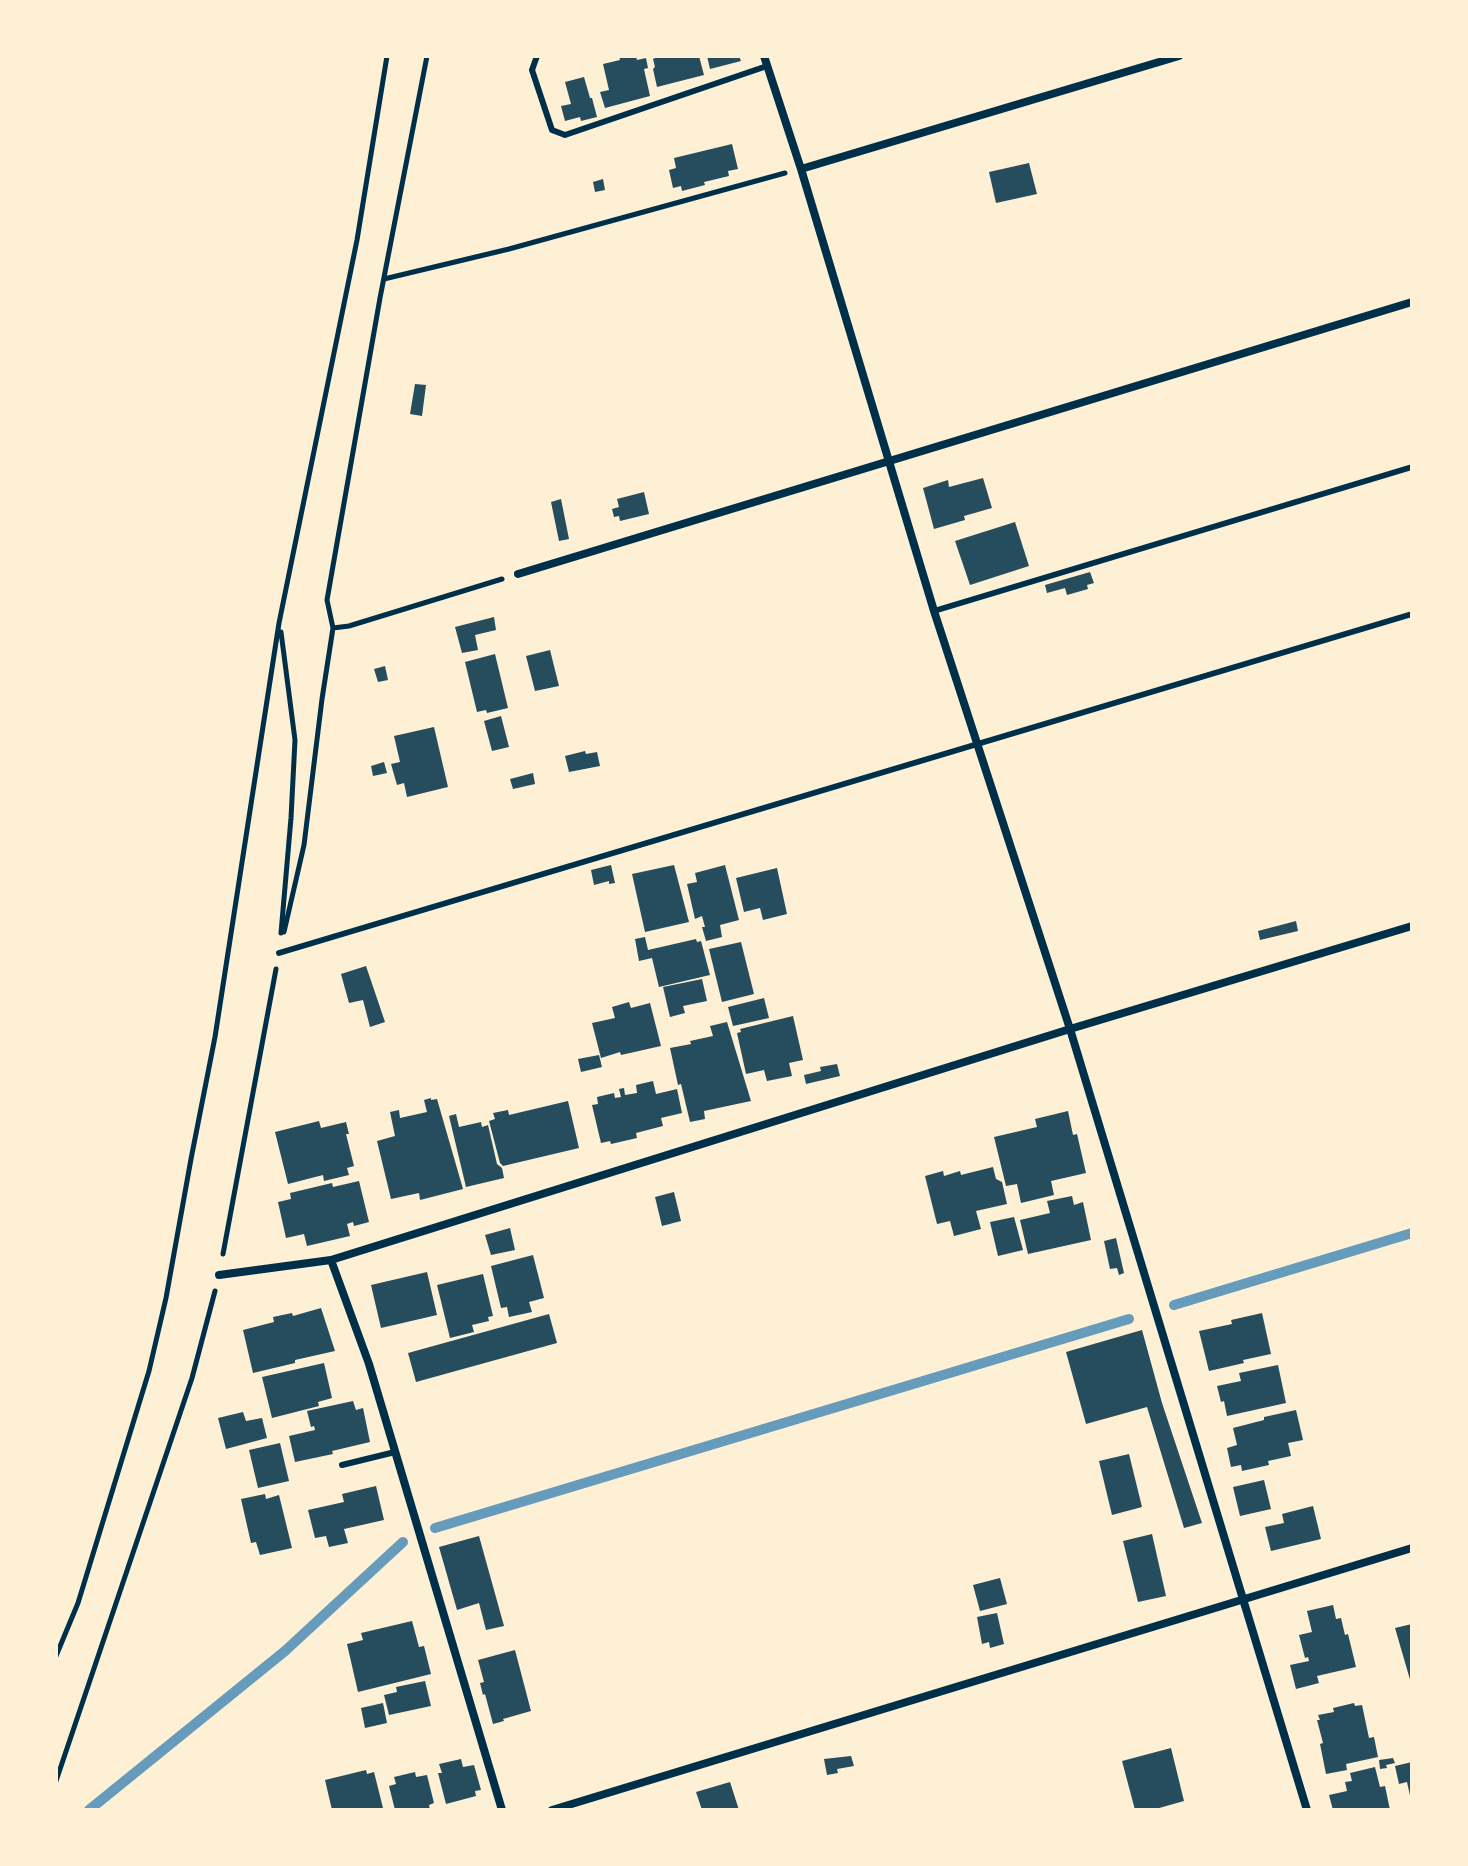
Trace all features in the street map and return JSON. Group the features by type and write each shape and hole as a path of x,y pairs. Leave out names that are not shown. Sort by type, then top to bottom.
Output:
{"street":[{"path":"764,56 934,611 1070,1029 1307,1810"},
{"path":"801,169 1179,56"},
{"path":"518,574 1412,302"},
{"path":"219,1275 331,1260 1070,1029 1412,926"},
{"path":"331,1260 369,1364 502,1810"},
{"path":"552,1810 1412,1548"}],"lane":[{"path":"537,56 532,70 552,130 565,135 767,66"},
{"path":"934,611 1412,467"},
{"path":"279,953 1412,614"},
{"path":"342,1465 395,1452"}],"path":[{"path":"56,1656 87,1574 149,1371 166,1298 215,1037 279,623 357,240 387,56"},
{"path":"56,1781 192,1378 219,1275 279,953 304,845 333,628 327,600 427,56"},
{"path":"384,279 509,249 801,169"},
{"path":"333,628 349,626 518,574"},
{"path":"279,623 295,740 279,953"}],"building":[{"path":"619,56 636,56 637,60 646,58 648,68 644,69 650,96 605,108 600,92 609,90 603,64 620,60"},
{"path":"659,56 699,56 704,75 657,87 653,59"},
{"path":"707,56 739,56 741,61 710,69"},
{"path":"584,77 597,117 565,121 561,106 571,104 565,82"},
{"path":"732,144 738,169 728,171 729,176 682,191 681,186 673,188 669,170 676,168 674,158"},
{"path":"1029,163 1037,194 996,203 989,172"},
{"path":"603,179 605,190 595,192 593,182"},
{"path":"415,384 426,385 422,416 410,414"},
{"path":"983,478 992,508 934,529 923,488 948,480 949,487"},
{"path":"644,492 649,514 620,521 619,516 614,517 612,509 619,507 617,499"},
{"path":"561,499 569,539 559,541 551,502"},
{"path":"1015,522 1029,566 970,585 955,541"},
{"path":"1090,572 1094,583 1087,585 1088,589 1067,595 1065,588 1047,593 1045,585"},
{"path":"494,617 496,630 475,635 478,650 462,653 455,627"},
{"path":"550,650 559,686 535,691 526,656"},
{"path":"495,654 508,708 477,712 465,662"},
{"path":"385,666 388,680 378,682 374,669"},
{"path":"501,716 509,747 492,751 484,721"},
{"path":"434,727 448,787 407,797 404,783 397,785 391,764 400,762 394,736"},
{"path":"585,751 586,754 597,752 600,766 569,772 565,756"},
{"path":"384,762 387,773 373,776 371,766"},
{"path":"533,773 535,784 513,789 510,779"},
{"path":"611,865 615,883 609,884 609,881 594,885 591,870"},
{"path":"674,865 689,922 645,932 632,874"},
{"path":"725,865 739,920 720,925 722,937 706,941 702,916 695,919 687,884 697,882 695,873"},
{"path":"777,868 787,914 763,920 760,908 744,912 736,878"},
{"path":"1296,921 1298,931 1260,940 1258,931"},
{"path":"645,937 648,950 696,939 697,942 701,941 710,975 659,987 652,958 639,961 635,939"},
{"path":"741,942 754,994 722,1002 709,949"},
{"path":"366,966 385,1022 370,1027 363,1000 349,1003 341,974"},
{"path":"702,979 707,1001 683,1006 685,1013 670,1017 663,987"},
{"path":"764,998 769,1018 733,1026 728,1007"},
{"path":"629,1002 631,1008 650,1003 661,1046 601,1058 592,1023 615,1018 612,1007"},
{"path":"793,1016 803,1060 789,1063 792,1076 767,1081 764,1070 746,1074 737,1033 741,1032 740,1029"},
{"path":"727,1022 751,1101 704,1111 705,1119 690,1122 670,1048 713,1036 710,1026"},
{"path":"599,1055 602,1067 581,1072 578,1059"},
{"path":"837,1064 840,1076 806,1084 804,1075 821,1071 820,1067"},
{"path":"653,1081 656,1094 677,1089 682,1113 661,1118 663,1126 636,1133 637,1138 601,1143 592,1105 598,1104 597,1097 614,1093 615,1098 621,1097 619,1089 624,1088 625,1095 637,1093 636,1085"},
{"path":"437,1099 463,1189 420,1200 419,1193 391,1199 377,1141 395,1136 390,1112 399,1110 400,1118 427,1112 424,1100"},
{"path":"568,1101 579,1148 503,1166 500,1163 489,1121 495,1119 493,1113 508,1110 509,1115"},
{"path":"1068,1111 1086,1173 1051,1181 1054,1195 1021,1203 1017,1184 1006,1186 994,1137 1037,1127 1035,1119"},
{"path":"456,1114 459,1127 481,1122 482,1127 488,1125 497,1164 502,1168 504,1178 466,1187 449,1116"},
{"path":"319,1121 321,1128 346,1122 354,1166 347,1168 349,1175 324,1181 323,1175 288,1184 275,1132"},
{"path":"993,1167 996,1179 1002,1182 1007,1204 976,1211 981,1229 954,1236 950,1221 937,1224 925,1176 943,1171 944,1176 960,1171 961,1175"},
{"path":"359,1181 369,1222 354,1226 353,1222 347,1224 350,1236 307,1246 304,1234 286,1238 278,1202 291,1199 290,1193 332,1183 333,1187"},
{"path":"674,1192 681,1221 662,1226 655,1197"},
{"path":"1072,1196 1074,1205 1083,1202 1091,1240 1028,1254 1020,1220 1050,1213 1047,1201"},
{"path":"1014,1217 1023,1250 998,1256 990,1222"},
{"path":"510,1228 515,1250 491,1255 485,1235"},
{"path":"1116,1238 1124,1273 1119,1275 1117,1268 1110,1269 1104,1241"},
{"path":"533,1255 544,1298 529,1302 532,1312 509,1317 507,1307 501,1308 491,1266"},
{"path":"427,1272 437,1315 381,1328 371,1285"},
{"path":"483,1274 493,1316 488,1317 489,1321 472,1325 474,1332 450,1338 437,1285"},
{"path":"321,1308 335,1351 253,1373 243,1330 274,1322 273,1317 292,1313 293,1316"},
{"path":"1262,1313 1271,1354 1209,1371 1199,1331"},
{"path":"549,1314 557,1343 416,1382 408,1353"},
{"path":"1142,1330 1162,1403 1202,1523 1184,1528 1147,1407 1086,1424 1066,1352"},
{"path":"324,1363 332,1398 318,1402 319,1406 272,1418 262,1377"},
{"path":"1278,1365 1286,1403 1227,1416 1217,1386 1241,1381 1239,1373"},
{"path":"353,1401 356,1410 363,1408 370,1442 295,1462 289,1436 315,1430 314,1426 311,1427 307,1411"},
{"path":"1296,1410 1303,1440 1288,1443 1291,1456 1242,1471 1241,1465 1231,1467 1227,1448 1237,1445 1233,1428"},
{"path":"243,1412 246,1421 262,1418 267,1438 226,1449 218,1418"},
{"path":"280,1443 289,1481 258,1488 249,1450"},
{"path":"1129,1454 1142,1507 1112,1515 1099,1461"},
{"path":"1264,1480 1271,1509 1240,1516 1233,1487"},
{"path":"376,1486 384,1520 344,1529 348,1543 329,1547 326,1536 315,1538 308,1510 344,1502 342,1494"},
{"path":"265,1494 266,1499 279,1495 292,1548 260,1555 256,1542 251,1543 241,1499"},
{"path":"1313,1506 1321,1539 1271,1551 1265,1527 1284,1523 1282,1514"},
{"path":"1152,1534 1166,1596 1138,1602 1123,1541"},
{"path":"479,1536 504,1626 486,1630 479,1603 457,1610 439,1547"},
{"path":"1000,1578 1007,1604 980,1611 973,1585"},
{"path":"1333,1605 1336,1619 1341,1618 1345,1635 1348,1634 1356,1667 1317,1676 1319,1683 1296,1689 1290,1665 1309,1661 1308,1657 1305,1658 1299,1635 1312,1632 1307,1611"},
{"path":"997,1613 1004,1644 990,1648 989,1642 982,1644 977,1617"},
{"path":"412,1621 419,1647 424,1646 431,1674 358,1692 347,1644 363,1640 361,1633"},
{"path":"1412,1624 1412,1683 1411,1683 1395,1628"},
{"path":"515,1650 531,1711 493,1724 480,1683 484,1682 478,1660"},
{"path":"425,1681 431,1706 389,1715 384,1695 397,1692 396,1687"},
{"path":"383,1703 387,1723 365,1728 361,1708"},
{"path":"1354,1703 1355,1706 1362,1705 1369,1738 1374,1737 1378,1757 1346,1764 1347,1770 1326,1774 1318,1715"},
{"path":"1171,1748 1184,1801 1152,1810 1135,1810 1122,1761"},
{"path":"851,1756 854,1766 837,1769 838,1773 827,1775 824,1759"},
{"path":"1393,1758 1395,1763 1380,1769 1379,1760"},
{"path":"461,1759 463,1767 474,1765 481,1790 475,1791 476,1796 446,1804 438,1773 442,1773 439,1764"},
{"path":"1412,1762 1411,1800 1407,1782 1399,1784 1395,1766"},
{"path":"1375,1767 1380,1787 1385,1786 1390,1810 1333,1810 1329,1795 1347,1791 1345,1782 1352,1781 1350,1773"},
{"path":"366,1770 367,1774 374,1772 383,1808 332,1810 325,1780"},
{"path":"415,1772 416,1777 427,1775 434,1803 429,1805 430,1810 395,1810 389,1786 396,1784 394,1777"},
{"path":"730,1782 739,1810 702,1810 696,1792"}],"waterway":[{"path":"1174,1305 1412,1233"},
{"path":"435,1528 1129,1319"},
{"path":"89,1810 285,1651 403,1542"}]}
